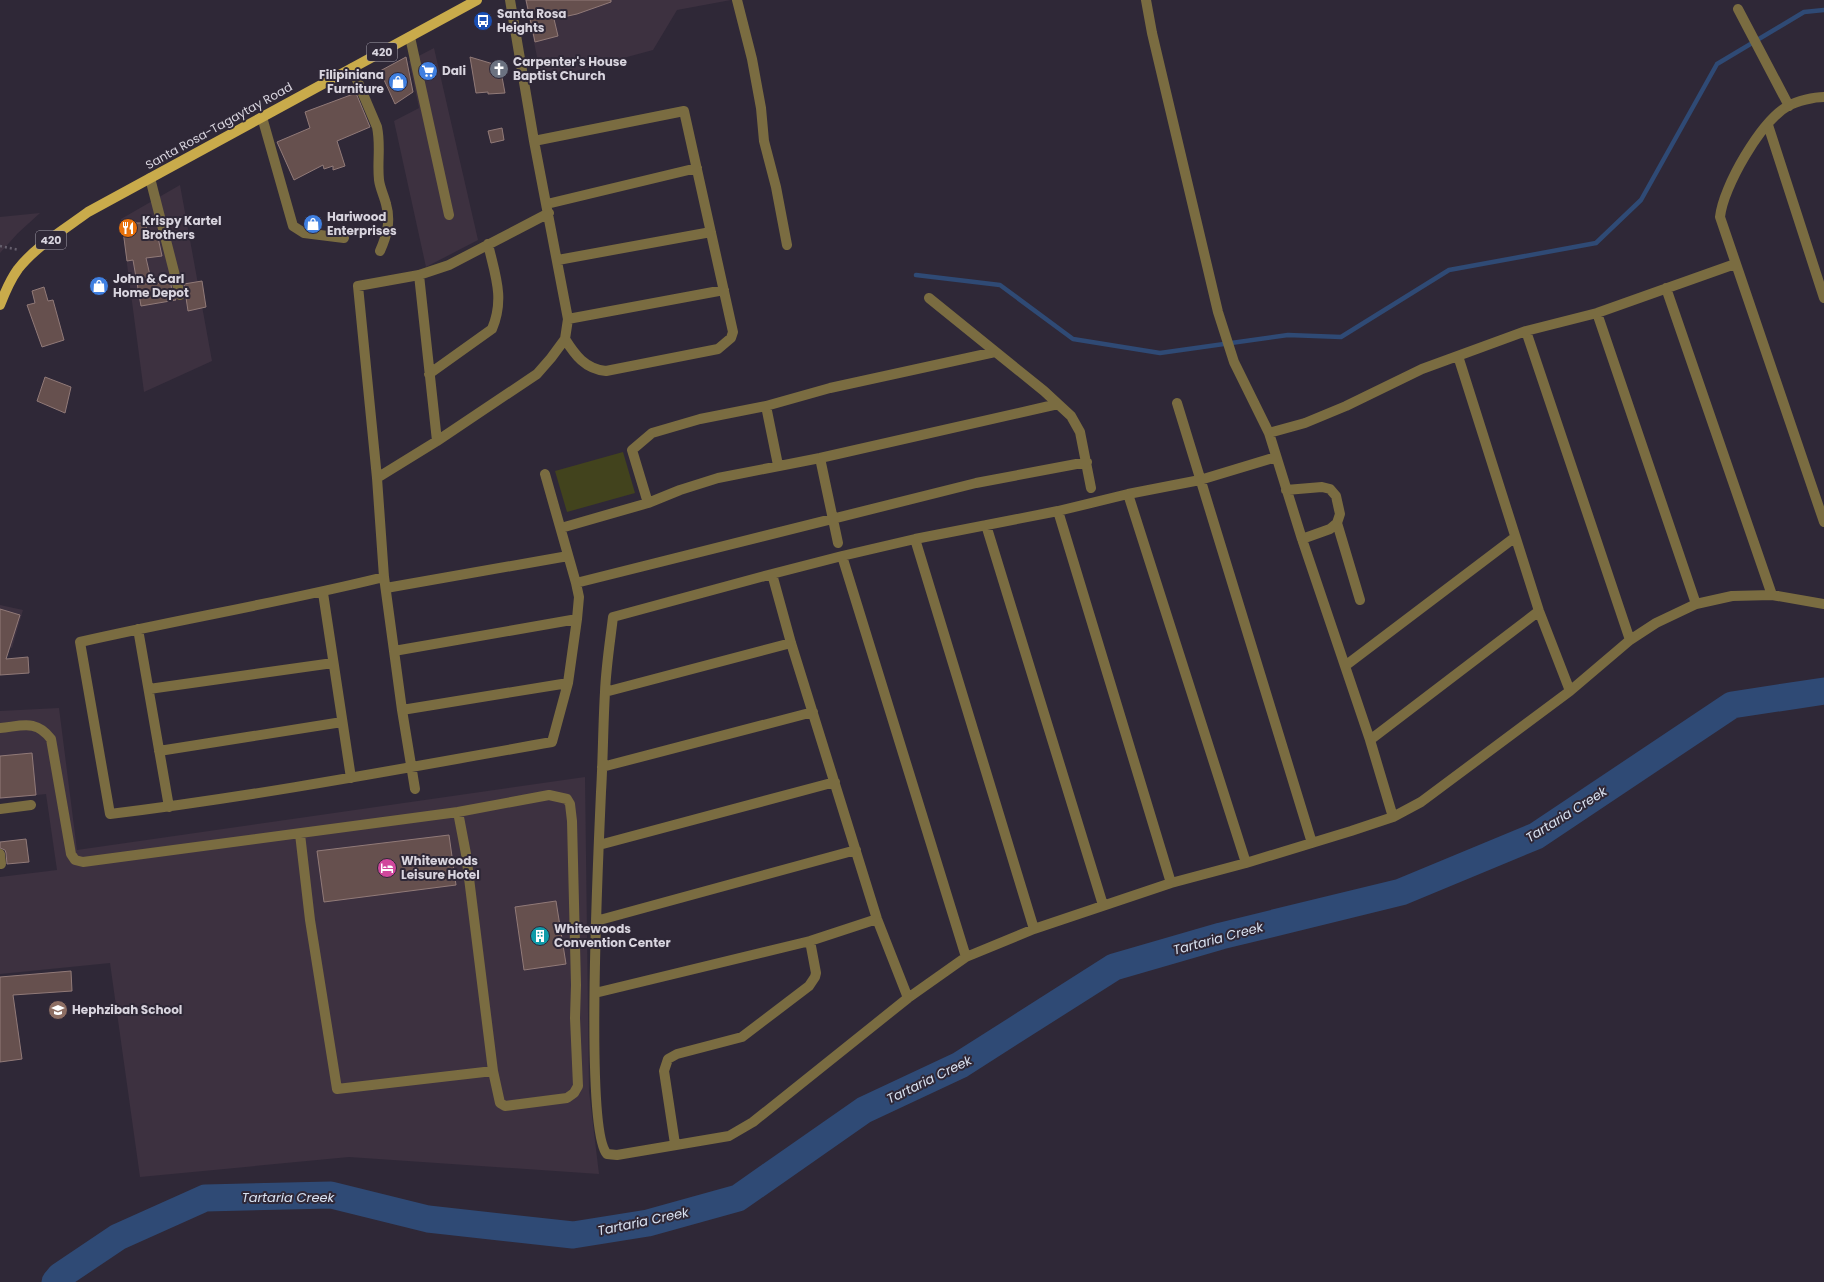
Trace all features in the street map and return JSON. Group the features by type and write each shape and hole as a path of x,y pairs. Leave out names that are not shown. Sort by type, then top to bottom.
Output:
{"main road":[{"name":"Santa Rosa-Tagaytay Road","path":"0,305 11,280 19,268 57,234 88,212 477,0"}],"street":[{"path":"377,478 437,442 537,374 551,358 565,338 568,319 558,260 534,141 510,0"},
{"path":"738,0 752,59 761,108 764,141 776,186 787,245"},
{"path":"1146,0 1152,32 1218,312 1234,362 1269,433 1302,539 1370,740 1393,817"},
{"path":"1738,9 1788,106"},
{"path":"410,37 448,215"},
{"path":"352,68 377,127 379,136 379,182 387,207 389,222 386,237 380,251"},
{"path":"1824,97 1818,97 1788,106 1768,125 1750,147 1721,207 1720,217 1824,522"},
{"path":"534,141 684,111 733,332 731,338 718,349 606,371 595,370 577,358 565,338"},
{"path":"262,117 293,226 304,233 344,238"},
{"path":"1768,125 1824,298"},
{"path":"415,789 402,710 385,583 377,478 358,286 419,275 449,265 488,244 548,208 697,168"},
{"path":"150,178 180,295"},
{"path":"558,260 711,232"},
{"path":"429,374 492,329 499,303 488,244"},
{"path":"1269,433 1305,423 1346,406 1422,369 1526,331 1597,313 1735,264"},
{"path":"419,275 437,442"},
{"path":"1666,288 1772,595"},
{"path":"568,319 724,290"},
{"path":"929,298 1058,404 1077,425 1087,462 1091,488"},
{"path":"1597,313 1696,604"},
{"path":"1526,331 1630,640"},
{"path":"648,503 632,450 652,433 700,419 766,406 837,386 995,352"},
{"path":"1458,356 1514,538 1539,611 1570,691"},
{"path":"1177,403 1312,843"},
{"path":"561,528 648,503 680,490 718,478 778,465 820,458 1058,404"},
{"path":"766,406 778,465"},
{"path":"1276,457 1200,480 1128,494 986,526 915,539 842,556 613,617 605,692 596,921 595,993 595,1079 600,1139 604,1151 607,1154 617,1155 729,1136 753,1122 908,998 966,957 1034,929 1171,883 1246,863 1393,817 1421,802 1570,691 1630,640 1656,623 1696,604 1732,596 1772,595 1824,604"},
{"path":"820,458 838,544"},
{"path":"576,583 976,483 1087,462"},
{"path":"545,474 561,528 579,598 568,683 552,742 351,778 169,807 110,814 80,642 323,592 568,556"},
{"path":"1286,490 1322,487 1330,489 1336,496 1340,514 1337,523 1325,532 1302,539"},
{"path":"1128,494 1246,863"},
{"path":"1058,511 1171,883"},
{"path":"1337,523 1360,600"},
{"path":"986,526 1104,905"},
{"path":"1345,666 1514,538"},
{"path":"915,539 1034,929"},
{"path":"842,556 966,957"},
{"path":"772,574 791,643 814,712 877,919 908,998"},
{"path":"323,592 351,778"},
{"path":"1370,740 1539,611"},
{"path":"394,651 577,619"},
{"path":"138,629 169,807"},
{"path":"605,692 791,643"},
{"path":"149,689 333,663"},
{"path":"402,710 568,683"},
{"path":"602,768 814,712"},
{"path":"159,751 342,722"},
{"path":"0,728 34,725 44,729 51,738 71,854 75,860 83,862 458,812 549,795 567,799 571,810 576,985 575,1018 578,1086 574,1093 567,1098 505,1106 500,1103 493,1071 466,854 458,812"},
{"path":"599,845 835,782"},
{"path":"0,809 31,805"},
{"path":"300,834 310,920 337,1089 493,1071"},
{"path":"596,921 856,850"},
{"path":"0,854 1,864"},
{"path":"595,993 810,941 877,919"},
{"path":"675,1144 664,1071 668,1059 677,1054 742,1037 808,986 815,977 816,973 810,941"}],"shaded area":[{"path":"525,0 731,0 677,10 653,50 542,80"},
{"path":"434,48 478,240 426,267 394,121 419,108 409,61"},
{"path":"180,185 212,361 144,392 121,219"},
{"path":"40,213 18,233 0,253 0,217"},
{"path":"623,452 635,493 567,512 555,471"},
{"path":"0,605 23,610 12,648 0,645"},
{"path":"59,708 77,850 585,777 589,1091 599,1174 349,1157 140,1177 110,963 0,974 0,877 57,870 46,794 0,799 0,711"}],"building":[{"path":"526,0 611,0 611,2 577,14 554,19 558,36 535,42"},
{"name":"Filipiniana Furniture","path":"406,57 413,92 395,104 380,71"},
{"path":"470,57 500,66 505,93 476,93"},
{"path":"356,93 370,127 337,141 345,166 333,170 333,166 324,169 323,165 294,180 277,142 310,128 305,112"},
{"path":"502,128 504,140 491,143 488,131"},
{"path":"122,223 146,223 147,233 157,233 162,256 146,258 152,284 170,281 176,300 141,306 133,260 127,261"},
{"path":"202,281 206,307 188,311 184,284"},
{"path":"44,287 48,301 53,300 64,340 42,347 27,305 35,303 32,291"},
{"path":"45,377 71,387 65,413 37,401"},
{"path":"0,609 20,615 6,659 28,657 29,673 0,675"},
{"path":"32,753 36,795 0,798 0,756"},
{"name":"Whitewoods Leisure Hotel","path":"449,835 456,885 324,902 317,851"},
{"path":"26,839 29,862 7,864 6,853 5,850 0,848 0,842"},
{"name":"Whitewoods Convention Center","path":"556,901 566,964 524,970 515,907"},
{"path":"71,971 72,991 13,995 22,1059 0,1062 0,977"}],"waterway":[{"path":"916,275 1000,285 1073,339 1160,353 1288,335 1341,337 1449,270 1596,243 1641,200 1717,64 1804,12 1824,10"},
{"name":"Tartaria Creek","path":"55,1282 60,1276 118,1237 205,1198 331,1195 428,1219 573,1235 648,1223 738,1198 864,1110 960,1065 1114,967 1221,936 1401,892 1536,836 1732,705 1824,691"}],"place":[{"name":"Santa Rosa Heights","path":"483,21"},
{"name":"Carpenter's House Baptist Church","path":"499,69"},
{"name":"Dali","path":"428,71"},
{"name":"Filipiniana Furniture","path":"398,82"},
{"name":"Hariwood Enterprises","path":"313,224"},
{"name":"Krispy Kartel Brothers","path":"128,228"},
{"name":"John & Carl Home Depot","path":"99,286"},
{"name":"Whitewoods Leisure Hotel","path":"387,868"},
{"name":"Whitewoods Convention Center","path":"540,936"},
{"name":"Hephzibah School","path":"58,1010"}]}
